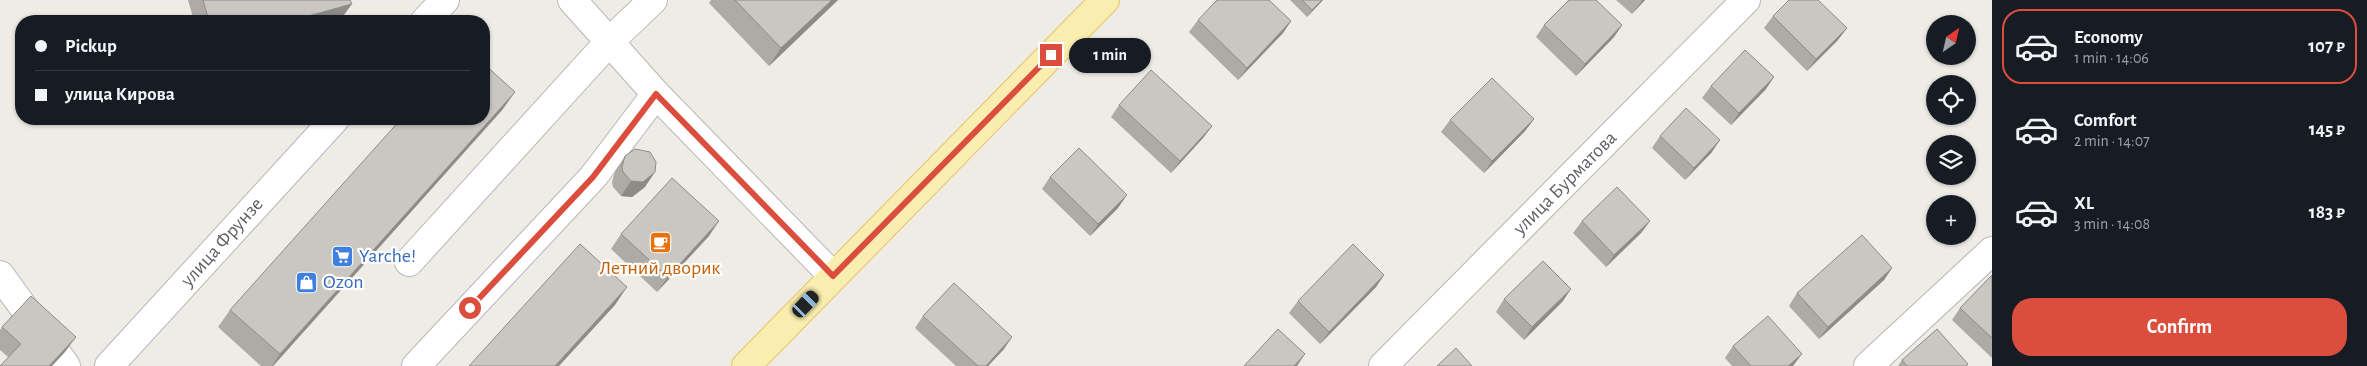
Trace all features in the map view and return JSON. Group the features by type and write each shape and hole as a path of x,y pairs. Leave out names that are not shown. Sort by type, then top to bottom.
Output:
{"main road":[{"path":"746,366 1105,0"}],"street":[{"path":"431,15 445,0"},
{"path":"572,0 656,94 833,276"},
{"path":"409,262 610,42 653,0"},
{"name":"улица Бурматова","path":"1384,366 1746,0"},
{"path":"416,366 593,177 656,94"},
{"name":"улица Фрунзе","path":"109,366 330,125"},
{"path":"1868,366 1992,251"},
{"path":"0,275 66,366"}],"building":[{"path":"203,0 350,0 352,4 312,15 207,15"},
{"path":"735,0 832,0 781,48"},
{"path":"1217,0 1269,0 1291,21 1247,68 1198,20"},
{"path":"1302,0 1322,0 1312,10"},
{"path":"1569,0 1596,0 1622,25 1585,64 1544,25"},
{"path":"1789,0 1818,0 1847,28 1816,59 1773,16"},
{"path":"1745,50 1774,77 1739,113 1711,86"},
{"path":"490,69 515,92 490,120"},
{"path":"1151,70 1212,126 1180,161 1119,105"},
{"path":"1492,78 1534,119 1492,161 1450,120"},
{"path":"1686,108 1720,140 1694,168 1660,136"},
{"path":"396,125 485,125 280,354 230,310"},
{"path":"1079,148 1127,195 1098,224 1050,177"},
{"path":"635,149 650,152 656,162 655,172 643,182 631,181 623,172 622,167 625,156"},
{"name":"Летний дворик","path":"672,178 719,221 668,277 621,234"},
{"path":"1617,187 1650,221 1614,255 1582,221"},
{"path":"1862,235 1892,268 1828,327 1797,293"},
{"path":"580,244 627,287 555,366 469,366"},
{"path":"1353,244 1384,275 1329,332 1298,301"},
{"path":"1543,261 1571,289 1532,327 1504,299"},
{"path":"1992,275 1992,338 1960,308"},
{"path":"954,283 1012,337 986,366 978,366 923,316"},
{"path":"31,296 76,337 49,366 0,366 21,344 2,327"},
{"path":"1768,316 1802,354 1788,366 1751,366 1733,346"},
{"path":"1278,329 1305,354 1294,366 1244,366"},
{"path":"1937,329 1968,364 1966,366 1907,366 1902,360"},
{"path":"1456,348 1472,366 1437,366"}],"place":[{"name":"Летний дворик","path":"660,242"},
{"name":"Yarche!","path":"343,256"},
{"name":"Ozon","path":"307,282"}],"route":[{"path":"470,308 593,177 656,94 833,276 1051,55"}]}
